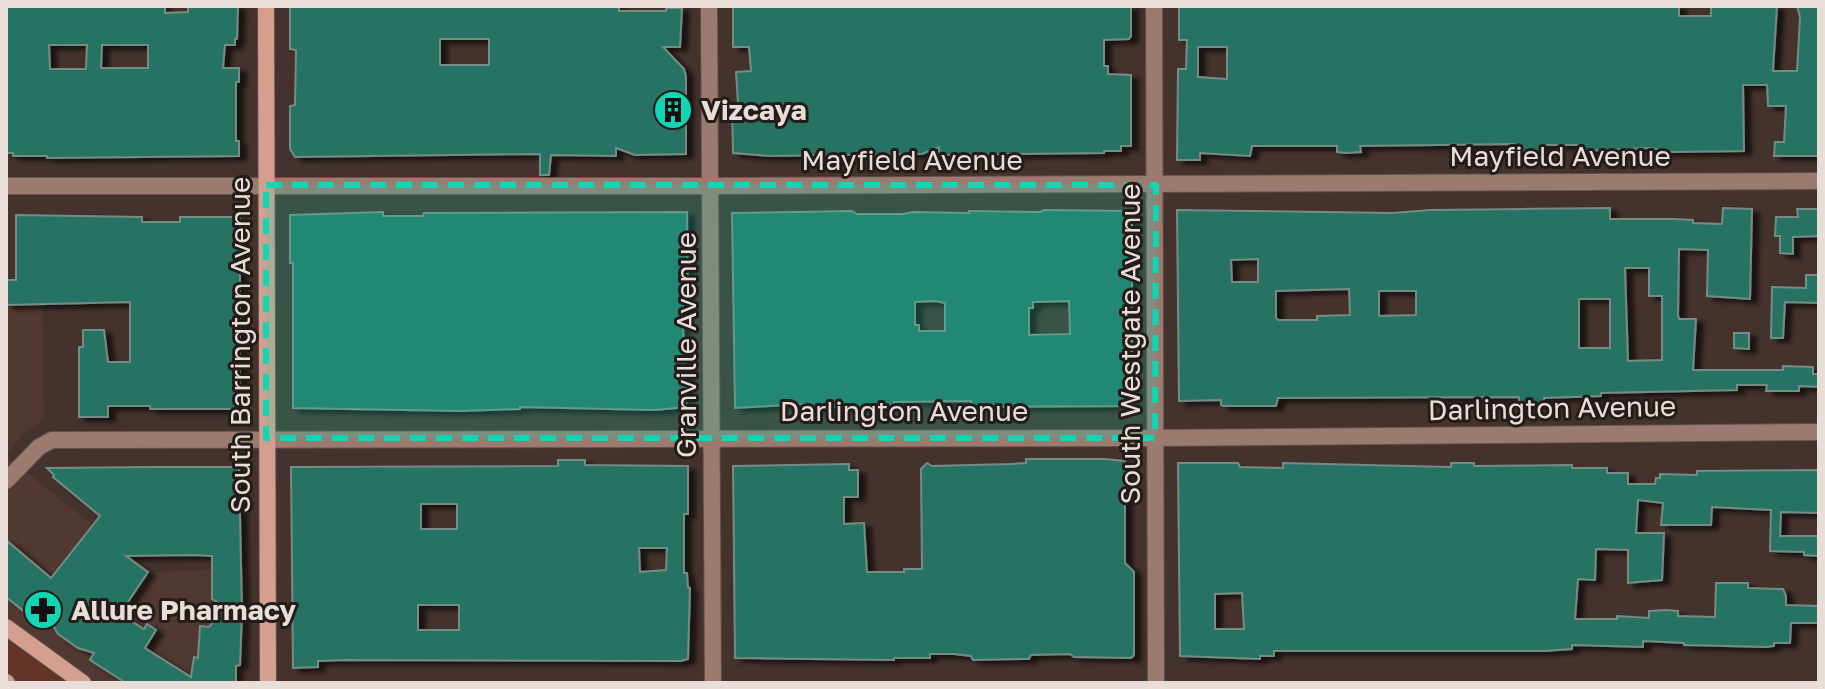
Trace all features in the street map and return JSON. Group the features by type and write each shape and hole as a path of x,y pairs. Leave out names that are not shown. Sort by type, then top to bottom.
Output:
{"street":[{"name":"South Barrington Avenue","path":"266,6 268,683"},
{"name":"Granville Avenue","path":"709,6 713,683"},
{"name":"South Westgate Avenue","path":"1154,6 1156,683"},
{"name":"Mayfield Avenue","path":"6,186 1819,181"},
{"name":"Darlington Avenue","path":"6,481 39,447 52,440 1155,438 1819,432"},
{"path":"6,627 83,683"}],"highlighted area":[{"path":"266,185 1156,185 1155,438 266,438"}],"shaded area":[{"path":"6,307 42,307 44,419 23,434 6,455"},
{"path":"6,456 152,572 247,568 246,683 6,683"},
{"path":"6,640 66,683 24,683 6,670"}],"building":[{"path":"6,6 165,6 165,13 188,12 188,6 238,6 237,39 235,45 225,45 223,68 239,68 239,82 236,82 236,141 239,141 239,156 47,158 6,153","holes":["49,45 87,45 86,69 50,69","102,45 148,45 148,68 101,68"]},
{"path":"290,6 619,6 619,11 682,8 680,47 663,47 684,69 686,76 686,154 635,155 616,148 616,156 551,155 549,175 540,175 540,154 295,157 290,149 290,106 295,105 296,50 290,49","holes":["440,39 489,39 489,65 440,65"]},
{"path":"733,6 1131,6 1131,36 1129,39 1104,40 1104,66 1108,66 1108,74 1131,75 1131,146 1121,146 1121,151 1104,153 939,155 939,147 922,154 769,156 733,153 732,104 738,103 736,72 751,71 749,47 733,47"},
{"path":"1179,6 1679,6 1679,16 1711,16 1711,6 1777,6 1773,71 1797,71 1800,17 1797,6 1819,6 1819,156 1774,156 1775,142 1784,142 1786,106 1768,106 1767,85 1743,85 1744,151 1670,152 1650,148 1581,151 1581,145 1540,145 1540,152 1514,152 1514,144 1360,146 1361,152 1346,153 1337,152 1337,146 1252,146 1250,156 1200,153 1200,160 1177,160 1178,69 1186,69 1187,40 1179,40","holes":["1198,47 1227,47 1227,79 1198,77"]},
{"path":"1610,208 1610,219 1673,219 1722,224 1723,208 1752,209 1750,299 1707,296 1708,250 1679,249 1678,315 1679,319 1696,319 1693,370 1813,367 1813,374 1819,374 1819,387 1799,386 1799,391 1766,391 1767,385 1737,385 1737,390 1601,393 1601,396 1544,398 1544,404 1519,404 1519,397 1278,398 1276,406 1223,406 1221,400 1179,401 1177,210 1393,213","holes":["1258,259 1258,282 1232,282 1231,260","1625,268 1649,268 1649,296 1662,296 1662,360 1628,361","1349,289 1350,315 1317,316 1317,320 1278,320 1276,291","1379,291 1416,291 1416,315 1379,316","1579,299 1610,299 1610,348 1579,348"]},
{"path":"1797,209 1819,209 1819,236 1793,237 1793,254 1780,253 1780,236 1775,236 1776,217 1798,217"},
{"path":"1132,211 1132,406 971,407 971,401 894,402 894,405 876,408 811,407 805,404 735,408 732,213","holes":["1069,301 1070,334 1029,335 1029,308 1033,308 1033,302","915,302 945,303 945,331 919,331 919,325 915,325"]},
{"path":"383,212 383,216 423,216 424,213 687,212 688,302 684,302 683,328 685,367 688,367 686,407 655,410 520,407 460,411 293,408 290,215"},
{"path":"16,215 142,217 142,222 180,222 180,217 240,217 240,409 108,406 108,417 79,417 79,347 83,347 83,330 104,330 108,362 130,362 130,302 6,305 6,280 16,280"},
{"path":"1806,275 1819,275 1819,303 1785,302 1783,338 1771,338 1772,287 1806,288"},
{"path":"1734,333 1749,333 1749,349 1734,348"},
{"path":"1026,459 1125,461 1125,563 1134,572 1134,655 1131,658 1074,657 1070,654 1031,655 1029,659 973,660 971,656 930,654 930,658 894,660 735,658 733,466 849,464 849,470 858,470 858,497 844,497 844,524 864,523 867,572 904,572 904,569 922,569 921,469 927,463 932,466 1010,464 1026,463"},
{"path":"558,460 585,460 585,465 688,466 684,573 687,573 690,588 688,659 345,660 318,661 318,667 293,668 291,467 558,466","holes":["421,504 457,504 457,529 421,529","639,548 667,548 666,570 640,572","418,605 459,605 459,630 418,630"]},
{"path":"1178,463 1238,463 1240,467 1283,468 1283,463 1451,467 1451,463 1474,463 1474,466 1572,465 1572,468 1607,468 1607,473 1628,473 1628,484 1655,484 1660,474 1697,475 1697,471 1819,470 1819,513 1781,512 1780,536 1819,536 1819,556 1804,555 1804,552 1770,551 1771,510 1712,507 1711,525 1661,525 1663,503 1638,500 1636,533 1664,533 1662,580 1628,583 1628,550 1596,549 1595,580 1578,579 1575,619 1617,619 1617,616 1649,618 1649,611 1666,610 1678,611 1678,616 1715,617 1716,583 1748,583 1748,588 1783,589 1786,605 1819,606 1819,623 1791,623 1790,643 1774,643 1774,646 1767,647 1643,641 1643,647 1572,645 1572,649 1544,651 1274,651 1274,656 1260,656 1260,659 1180,656","holes":["1242,593 1244,629 1215,629 1215,594"]},
{"path":"239,467 242,613 240,665 236,666 236,683 126,683 90,660 94,653 78,648 58,634 51,622 42,622 34,610 26,613 6,597 6,540 51,578 100,516 53,477 47,468","holes":["126,556 212,556 212,599 226,607 209,627 200,626 198,658 194,657 191,677 145,648 156,630 147,624 144,629 120,614 148,572"]}],"place":[{"name":"Vizcaya","path":"673,110"},
{"name":"Allure Pharmacy","path":"43,610"}]}
